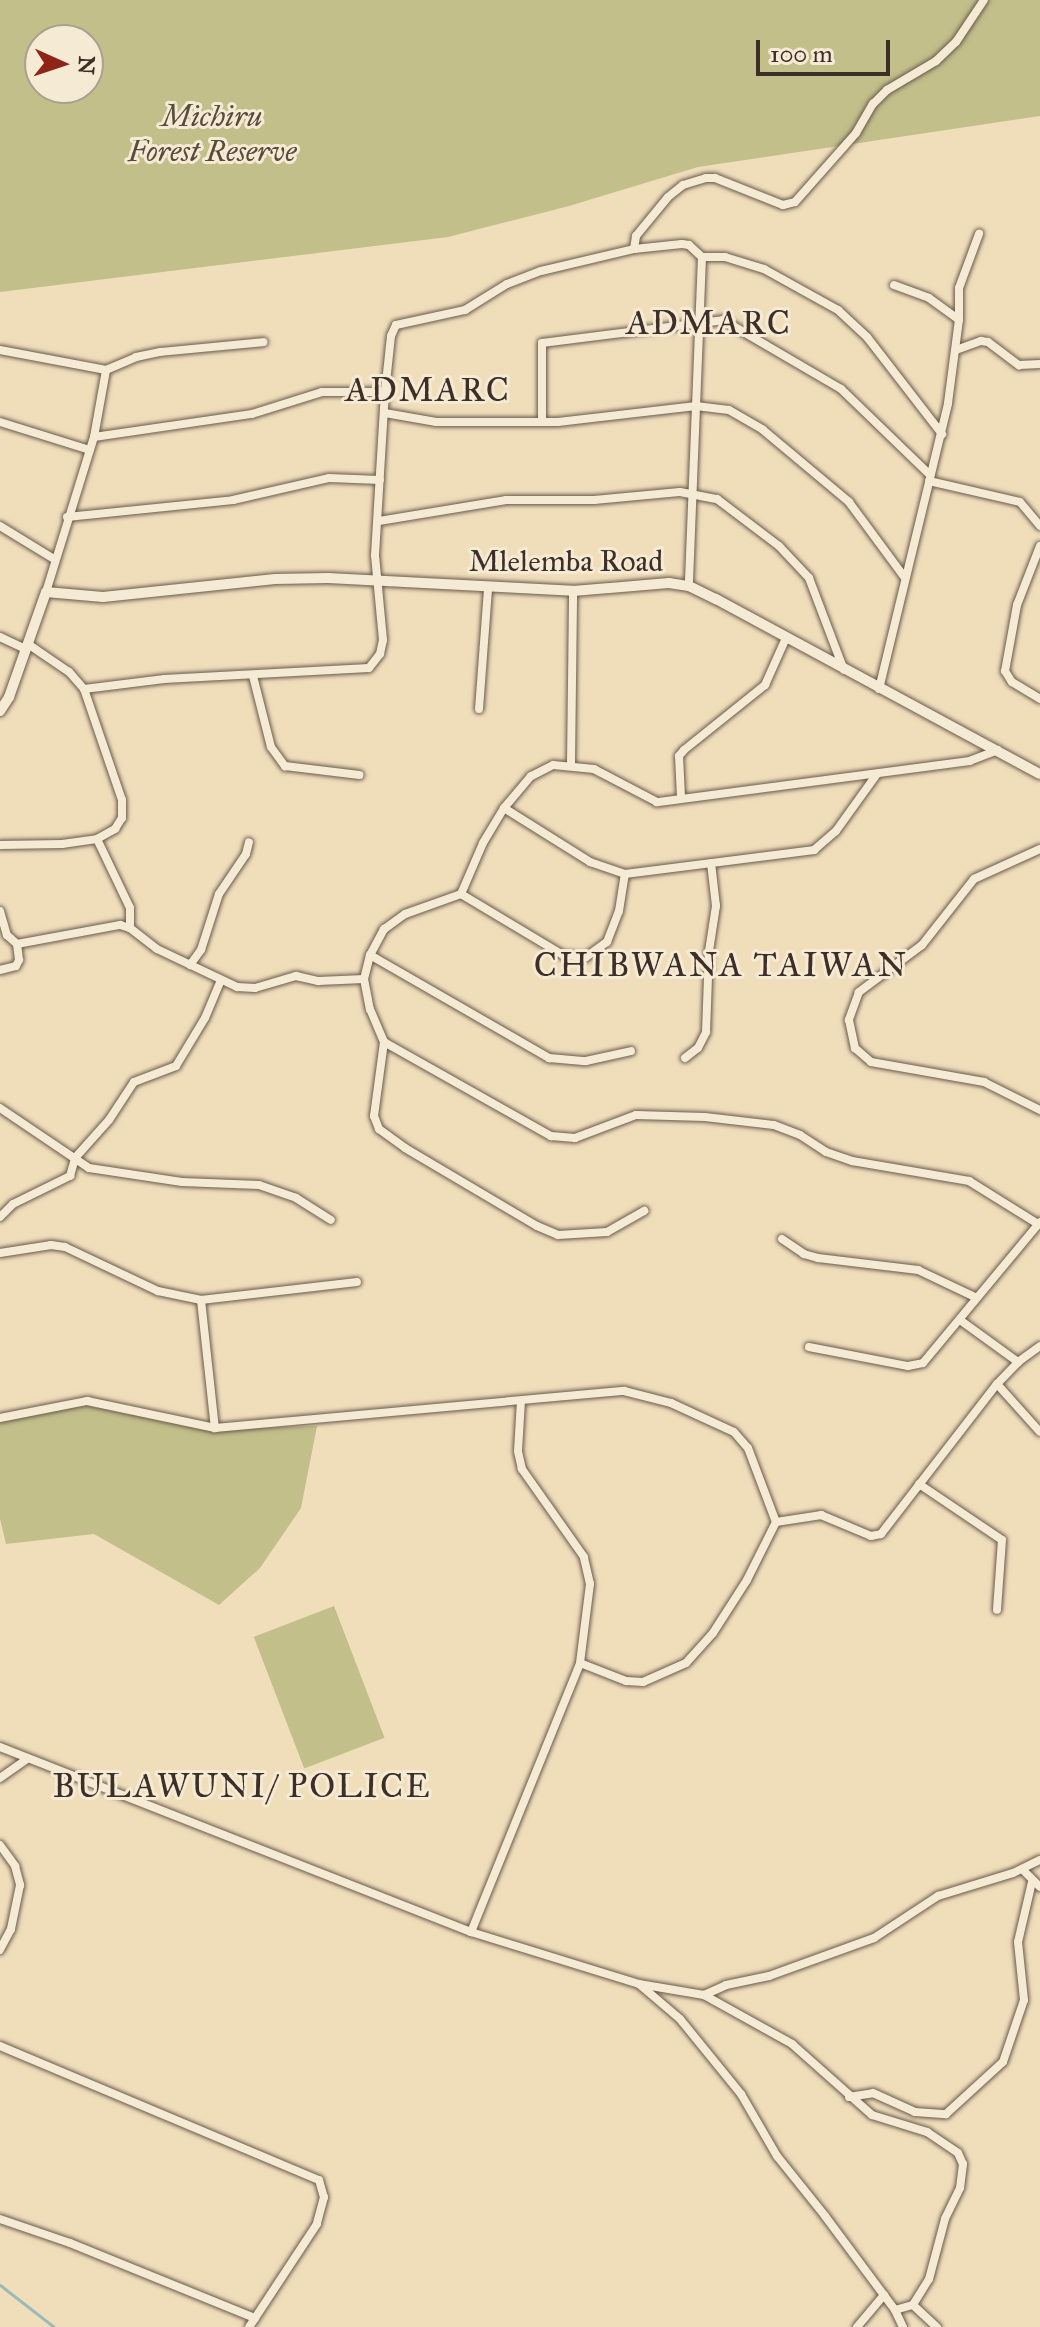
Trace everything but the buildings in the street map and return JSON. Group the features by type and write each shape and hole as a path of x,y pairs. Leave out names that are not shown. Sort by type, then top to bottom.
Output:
{"street":[{"path":"634,249 636,236 668,197 683,185 706,178 715,178 783,205 795,202 856,133 873,104 887,90 936,61 956,42 984,0"},
{"path":"879,689 942,434 956,350 959,288 979,234"},
{"path":"84,689 164,679 361,670 375,662 383,630 374,578 391,336 396,325 465,310 507,284 541,271 634,249 682,244 689,245 702,257 725,257 764,269 838,310 867,337 942,434"},
{"path":"689,586 702,257"},
{"path":"894,285 929,298 959,320"},
{"path":"542,422 542,343 723,320 816,372 862,407 930,478 1020,502 1040,526"},
{"path":"956,350 981,341 988,342 1019,365 1040,364"},
{"path":"0,350 106,370 136,357 160,352 264,342"},
{"path":"0,711 9,697 46,592 94,437 106,370"},
{"path":"94,437 252,414 280,408 322,392 385,392"},
{"path":"385,413 436,422 542,422 696,406 729,410 763,430 856,509 905,578"},
{"path":"0,422 90,450"},
{"path":"67,517 233,500 329,478 380,480"},
{"path":"379,521 506,500 594,500 694,493 726,504 800,567 818,593 845,671"},
{"path":"0,526 54,559"},
{"path":"1040,546 1017,605 1005,671 1012,682 1040,699"},
{"name":"Mlelemba Road","path":"46,592 103,597 275,579 374,578 488,588 573,591 646,584 689,586 1040,774"},
{"path":"479,709 488,588"},
{"path":"571,764 573,591"},
{"path":"0,637 27,646 69,672 84,689 102,736 123,810 119,825 97,839 62,844 0,846"},
{"path":"681,797 679,756 765,685 774,671 786,638"},
{"path":"253,676 271,747 285,766 359,775"},
{"path":"644,1211 607,1232 558,1235 537,1226 405,1148 379,1129 374,1116 384,1042 370,1009 364,979 378,936 391,923 461,894 483,843 504,808 537,772 553,765 571,764 599,771 648,800 970,761 999,750"},
{"path":"504,808 590,862 625,874 819,848 836,831 877,774"},
{"path":"97,839 126,897 131,915 130,928"},
{"path":"190,965 201,950 219,894 246,854 249,842"},
{"path":"1040,849 974,879 922,945 859,992 849,1020 855,1048 871,1062 984,1082 1040,1110"},
{"path":"685,1058 698,1048 706,1032 709,951 715,916 711,863"},
{"path":"461,894 563,955 586,957 607,942 619,911 625,874"},
{"path":"0,911 7,935 17,944 19,960 16,966 0,970"},
{"path":"17,944 104,926 130,928 151,945 221,980 247,989 296,976 318,981 364,979"},
{"path":"370,955 549,1058 586,1061 631,1051"},
{"path":"0,1217 13,1204 67,1179 75,1158 109,1120 134,1082 176,1066 205,1018 221,980"},
{"path":"384,1042 551,1136 575,1138 636,1115 705,1117 774,1125 841,1158 969,1181 1039,1223 926,1360 913,1366 809,1347"},
{"path":"0,1108 75,1158 82,1166 182,1182 259,1185 296,1198 331,1220"},
{"path":"782,1239 810,1256 918,1270 977,1298"},
{"path":"0,1253 51,1245 65,1247 158,1291 201,1300 357,1282"},
{"path":"201,1300 215,1428"},
{"path":"960,1320 1018,1362"},
{"path":"776,1522 821,1515 877,1536 997,1384 1018,1362 1040,1346"},
{"path":"997,1384 1040,1432"},
{"path":"0,1418 87,1401 215,1428 607,1392 641,1393 726,1427 748,1448 776,1522 739,1593 704,1646 686,1663 643,1682 626,1681 580,1663"},
{"path":"471,1932 580,1663 590,1572 579,1548 522,1469 518,1451 521,1401"},
{"path":"919,1484 1002,1540 997,1610"},
{"path":"0,1747 471,1932 639,1984 704,1995 792,2044 872,2115 944,2140 958,2153 963,2164 960,2188 945,2219 929,2279 913,2305 895,2310"},
{"path":"0,1778 27,1759"},
{"path":"0,1845 15,1866 20,1885 11,1929 0,1950"},
{"path":"704,1995 726,1985 769,1976 874,1938 938,1896 1022,1869 1040,1860"},
{"path":"849,2097 873,2093 915,2112 946,2114 1003,2062 1024,2000 1018,1942 1036,1884 1022,1869"},
{"path":"639,1984 680,2019 741,2094 782,2164 884,2295 903,2327"},
{"path":"0,2046 319,2180 324,2197 317,2224 249,2327"},
{"path":"0,2219 70,2243 255,2318"},
{"path":"857,2327 884,2295"},
{"path":"913,2305 937,2327"}],"green space":[{"name":"Michiru Forest Reserve","path":"0,0 1040,0 1040,116 698,167 569,206 448,237 0,292"},
{"path":"86,1403 202,1430 317,1426 301,1508 260,1568 219,1605 94,1534 6,1544 0,1519 0,1419"},
{"path":"334,1606 385,1738 304,1768 254,1637"}],"waterway":[{"path":"0,2285 54,2327"}],"district":[{"name":"ADMARC","path":"709,323"},
{"name":"ADMARC","path":"428,390"},
{"name":"CHIBWANA TAIWAN","path":"721,965"},
{"name":"BULAWUNI/ POLICE","path":"242,1786"}]}
